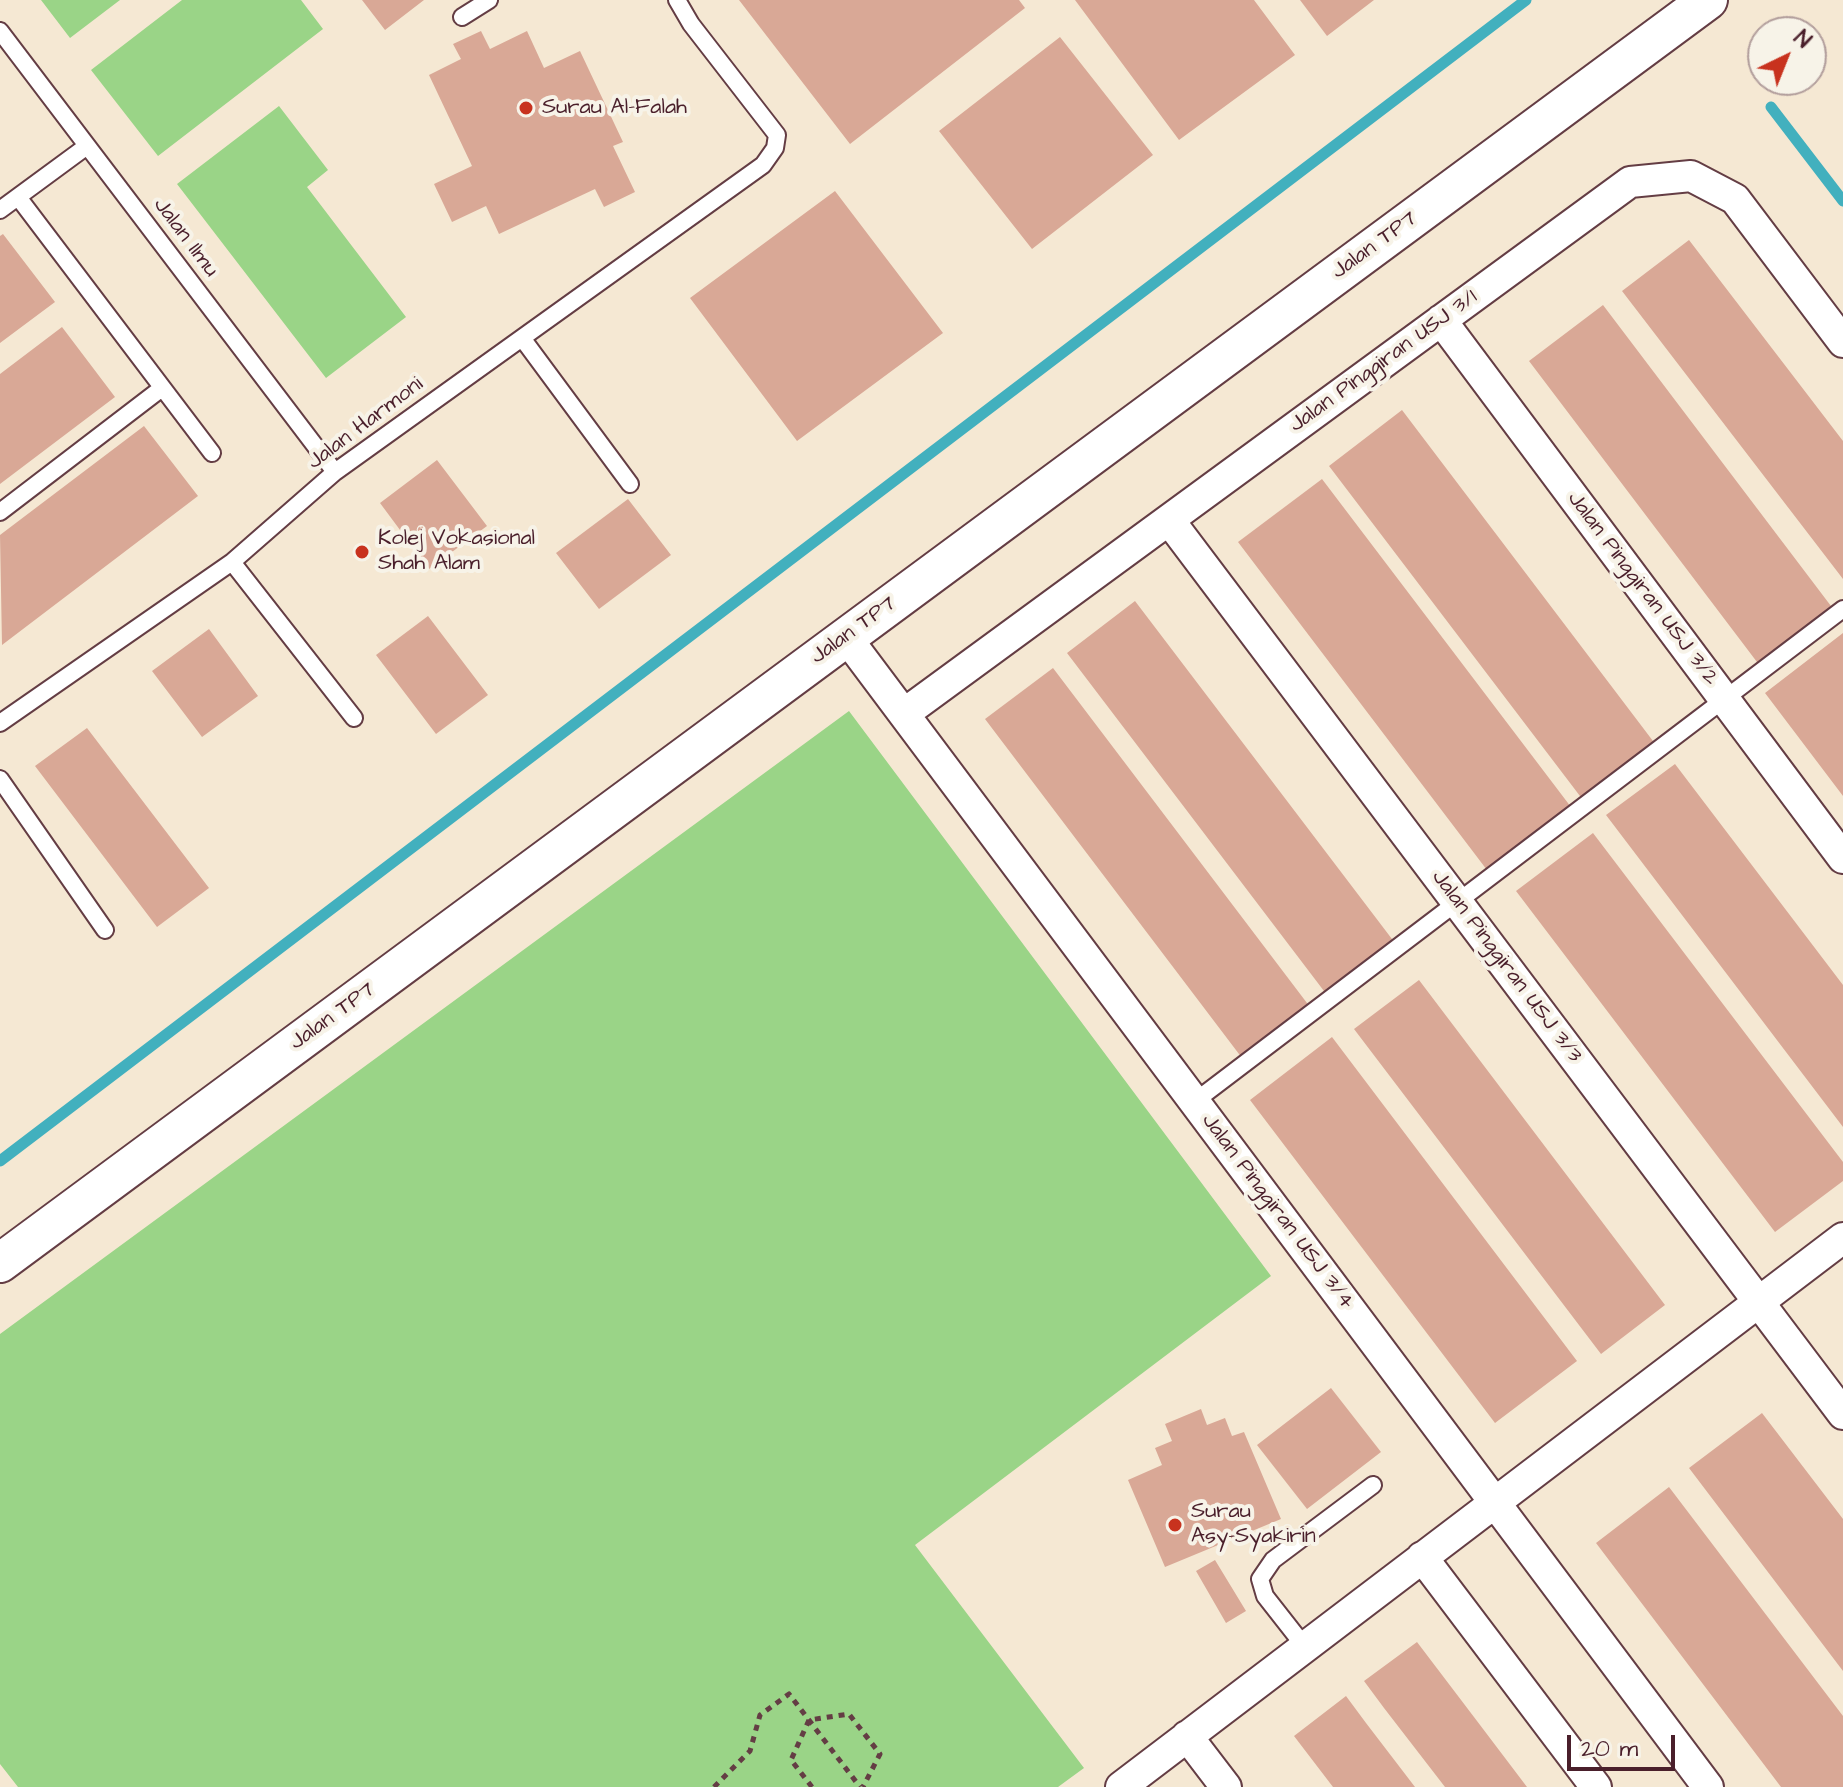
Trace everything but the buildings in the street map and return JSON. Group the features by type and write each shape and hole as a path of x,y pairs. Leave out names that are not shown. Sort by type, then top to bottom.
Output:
{"street":[{"name":"Jalan TP7","path":"0,1263 1708,0"},
{"name":"Jalan Pinggiran USJ 3/1","path":"905,713 1630,182 1691,176 1735,199 1843,342"},
{"name":"Jalan Pinggiran USJ 3/2","path":"1441,320 1843,858"},
{"name":"Jalan Pinggiran USJ 3/3","path":"1169,520 1843,1414"},
{"name":"Jalan Pinggiran USJ 3/4","path":"846,637 1708,1787"},
{"path":"1121,1787 1843,1238"},
{"path":"1422,1557 1596,1787"},
{"path":"1187,1736 1226,1787"}],"lane":[{"path":"462,17 489,0"},
{"name":"Jalan Harmoni","path":"0,723 232,562 335,472 763,165 775,148 777,135 691,24 677,0"},
{"name":"Jalan Ilmu","path":"0,31 335,472"},
{"path":"0,210 87,146"},
{"path":"18,197 212,453"},
{"path":"522,338 630,484"},
{"path":"0,512 162,388"},
{"path":"232,562 354,718"},
{"path":"1194,1102 1843,609"},
{"path":"0,779 105,930"},
{"path":"1305,1647 1265,1596 1260,1579 1273,1560 1373,1485"}],"path":[{"path":"714,1787 750,1751 760,1715 789,1694 809,1720 861,1787 880,1754 849,1714 809,1720"},
{"path":"809,1720 791,1760 812,1787"}],"green space":[{"path":"41,0 120,0 70,38"},
{"path":"182,0 301,0 323,29 158,156 91,70"},
{"path":"279,106 328,170 307,187 406,317 326,378 177,184"},
{"path":"849,711 1271,1276 915,1545 1084,1768 1058,1787 18,1787 0,1764 0,1334"}],"waterway":[{"path":"0,1161 1526,0"},
{"path":"1771,107 1843,201"}],"place":[{"name":"Surau Al-Falah","path":"526,108"},
{"name":"Kolej Vokasional Shah Alam","path":"362,552"},
{"name":"Surau Asy-Syakirin","path":"1175,1525"}]}
